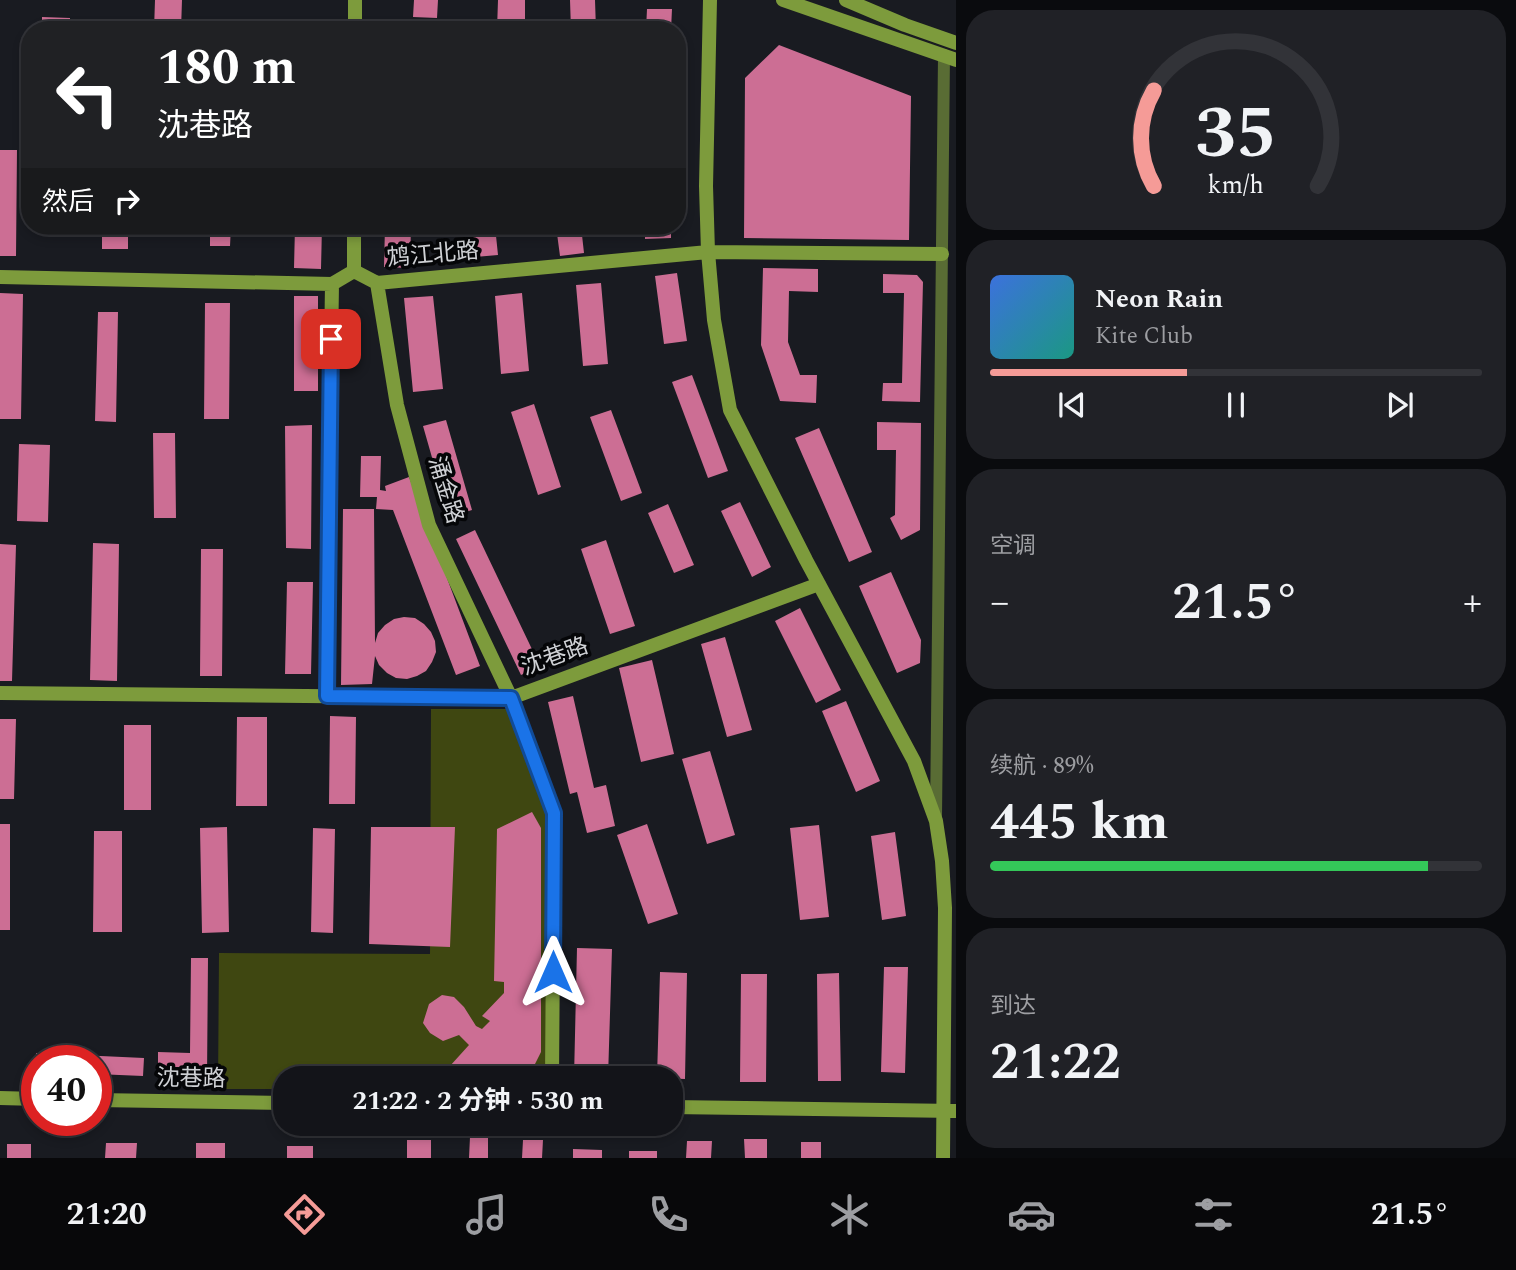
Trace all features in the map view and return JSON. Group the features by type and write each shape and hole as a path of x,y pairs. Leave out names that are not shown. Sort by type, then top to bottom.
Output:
{"street":[{"path":"355,0 355,21"},
{"path":"710,0 706,186 708,253 714,320 730,410 914,761 936,821"},
{"path":"783,0 950,58 942,254 936,821 945,908 950,1111 943,1158"},
{"path":"846,0 956,43"},
{"path":"354,235 354,271"},
{"name":"鸩江北路","path":"332,284 354,271 377,283 708,253 942,254"},
{"path":"0,277 332,284 327,696"},
{"name":"涌金路","path":"377,283 397,405 429,525 511,698 554,813 552,1066"},
{"name":"沈巷路","path":"0,693 511,698 819,584"},
{"path":"0,1098 21,1099"},
{"name":"沈巷路","path":"112,1100 273,1103"},
{"path":"683,1107 950,1111"}],"green space":[{"path":"431,709 506,709 554,813 546,1066 273,1066 273,1089 218,1089 219,953 430,954"}],"building":[{"path":"155,0 182,0 181,21 154,21"},
{"path":"414,0 438,0 437,18 413,17"},
{"path":"498,0 525,0 525,21 497,21"},
{"path":"570,0 595,0 596,21 571,21"},
{"path":"647,9 672,9 671,21 646,21"},
{"path":"42,17 70,18 70,21 42,21"},
{"path":"779,45 911,96 909,240 744,238 745,78"},
{"path":"0,150 17,150 16,256 0,256"},
{"path":"102,235 128,235 128,249 102,249"},
{"path":"210,235 231,235 230,246 210,246"},
{"path":"295,235 322,235 321,269 294,268"},
{"path":"385,235 411,235 410,268 384,267"},
{"path":"474,235 496,235 498,255 475,257"},
{"path":"557,235 582,235 584,253 560,256"},
{"path":"645,235 671,235 671,238 645,239"},
{"path":"763,268 818,269 818,292 789,291 788,342 800,375 817,375 816,403 780,401 761,345"},
{"path":"677,273 687,341 664,344 655,276"},
{"path":"883,274 917,275 923,282 920,402 882,401 883,383 902,383 904,293 883,293"},
{"path":"601,283 608,364 583,366 576,285"},
{"path":"0,293 23,294 21,419 0,419"},
{"path":"522,293 529,371 501,374 495,296"},
{"path":"294,296 318,296 318,391 294,391"},
{"path":"433,296 443,389 413,392 404,298"},
{"path":"205,303 230,303 229,419 204,419"},
{"path":"98,312 118,312 116,422 95,421"},
{"path":"692,375 728,471 708,478 672,382"},
{"path":"534,404 561,487 538,495 511,412"},
{"path":"611,410 642,493 621,501 590,417"},
{"path":"446,420 472,510 449,517 423,426"},
{"path":"877,422 921,423 920,530 901,540 890,518 895,515 896,450 877,450"},
{"path":"312,425 311,549 286,548 285,426"},
{"path":"819,428 872,552 849,562 795,438"},
{"path":"153,433 175,433 176,518 154,518"},
{"path":"19,444 50,445 48,522 17,521"},
{"path":"361,456 381,456 380,490 386,491 385,486 409,477 480,666 456,675 393,510 376,509 377,497 360,497"},
{"path":"740,502 771,567 752,577 721,511"},
{"path":"668,504 694,565 674,573 648,513"},
{"path":"343,509 374,509 375,643 378,633 385,625 404,617 415,618 424,624 435,641 436,652 432,662 426,671 417,676 396,678 379,665 375,656 372,684 341,685"},
{"path":"475,530 540,666 521,675 456,539"},
{"path":"606,540 635,626 610,634 581,549"},
{"path":"93,543 119,544 117,681 90,680"},
{"path":"0,544 16,545 12,681 0,681"},
{"path":"201,549 223,549 222,676 200,676"},
{"path":"891,572 921,640 920,663 897,673 859,586"},
{"path":"287,582 313,582 311,674 285,674"},
{"path":"800,608 841,690 816,703 775,621"},
{"path":"725,637 752,730 727,737 701,644"},
{"path":"652,660 674,754 641,762 619,668"},
{"path":"573,696 594,788 606,785 615,826 587,833 577,792 570,794 548,702"},
{"path":"846,701 880,781 856,792 822,711"},
{"path":"330,716 356,717 355,804 329,804"},
{"path":"237,717 267,717 267,806 236,806"},
{"path":"0,719 16,719 14,799 0,799"},
{"path":"124,725 151,725 151,810 124,810"},
{"path":"710,751 735,835 707,844 682,759"},
{"path":"532,812 541,828 541,1052 534,1066 450,1066 469,1045 459,1035 443,1041 430,1033 423,1023 429,1004 442,995 454,997 476,1026 482,1029 490,1021 482,1016 504,993 504,982 494,981 497,829"},
{"path":"0,824 10,824 10,930 0,930"},
{"path":"647,824 678,914 648,924 617,835"},
{"path":"819,825 829,917 800,920 790,828"},
{"path":"227,827 229,932 202,933 200,828"},
{"path":"371,827 455,827 450,947 369,944"},
{"path":"313,828 335,829 333,933 311,932"},
{"path":"94,831 122,831 122,932 93,932"},
{"path":"895,832 906,916 882,920 871,836"},
{"path":"577,948 612,949 608,1066 574,1066"},
{"path":"191,958 208,958 207,1078 158,1078 158,1052 190,1053"},
{"path":"884,967 908,967 905,1073 881,1072"},
{"path":"660,972 687,973 685,1079 683,1066 657,1066"},
{"path":"839,973 841,1081 818,1081 817,974"},
{"path":"741,974 767,974 766,1082 740,1082"},
{"path":"112,1057 144,1058 143,1076 112,1075"},
{"path":"470,1137 488,1137 488,1158 469,1158"},
{"path":"744,1139 767,1139 767,1158 745,1158"},
{"path":"407,1140 431,1140 431,1158 407,1158"},
{"path":"523,1140 543,1140 542,1158 522,1158"},
{"path":"687,1141 712,1141 711,1158 686,1158"},
{"path":"801,1142 821,1142 821,1158 801,1158"},
{"path":"106,1143 137,1143 136,1158 105,1158"},
{"path":"196,1143 225,1143 225,1158 196,1158"},
{"path":"7,1144 31,1144 31,1158 7,1158"},
{"path":"287,1146 313,1146 313,1158 287,1158"},
{"path":"573,1149 602,1150 602,1158 573,1158"},
{"path":"629,1151 657,1151 657,1158 629,1158"}],"route":[{"path":"331,339 327,696 511,698 554,813 553,972"}]}
